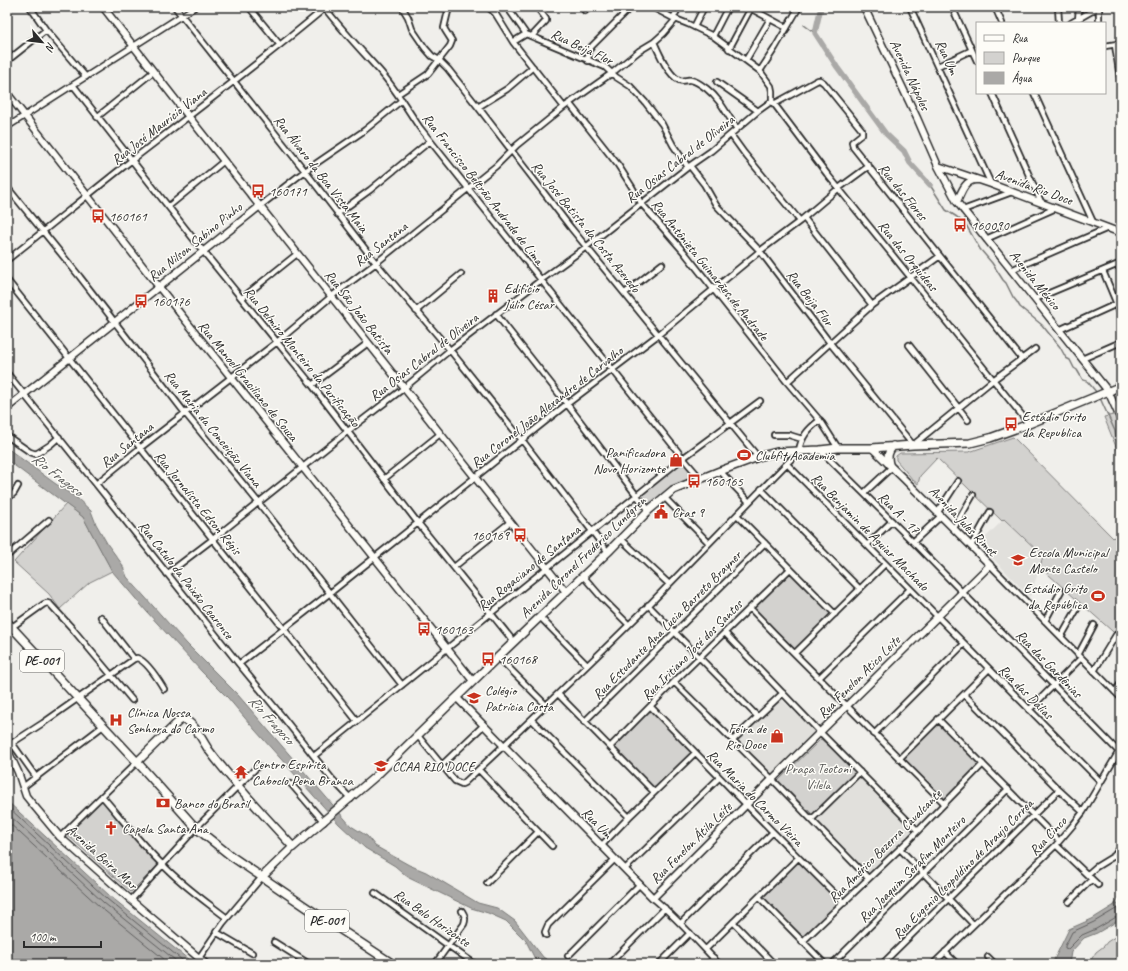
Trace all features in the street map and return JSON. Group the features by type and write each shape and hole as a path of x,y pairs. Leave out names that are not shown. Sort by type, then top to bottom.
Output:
{"main road":[{"name":"Avenida Coronel Frederico Lundgren","path":"262,877 294,847 377,775 608,552 649,510 673,490 720,470 776,452 970,443 990,438 1029,424 1121,386"},
{"path":"890,466 887,459 893,446"},
{"name":"PE-001","path":"10,625 196,828 231,856 393,964"},
{"path":"137,762 174,726 183,719 186,720 194,728 237,786 294,847"}],"street":[{"path":"30,7 46,30 86,77"},
{"name":"Rua São João Batista","path":"103,7 188,117 332,296 566,592"},
{"name":"Rua Álvaro da Boa Vista Maia","path":"175,7 376,263 450,350 522,440 608,552"},
{"path":"7,127 195,7"},
{"path":"249,7 280,45"},
{"name":"Rua José Maurício Viana","path":"7,260 325,9 333,7"},
{"name":"Rua José Batista da Costa Azevedo","path":"402,7 415,33 432,56 439,60 478,107 586,247 758,457"},
{"path":"398,94 428,74 452,43 444,28 449,7"},
{"path":"488,7 495,13 513,42 564,107"},
{"path":"506,7 526,34 513,42"},
{"path":"532,36 546,21 537,7"},
{"path":"588,61 588,55 592,46 631,7"},
{"path":"652,7 713,36 746,60 760,71 771,86 773,102"},
{"name":"Rua Santana","path":"96,484 332,296 376,263 496,166 511,151 569,103 612,73 639,51 654,42 664,33 675,19 679,7"},
{"path":"694,27 704,7"},
{"path":"713,36 728,7"},
{"path":"760,71 799,7"},
{"name":"Avenida Nápoles","path":"864,7 917,118 932,154"},
{"name":"Rua Um","path":"910,7 991,184"},
{"path":"952,7 976,59"},
{"path":"995,7 1002,22"},
{"path":"1058,7 1059,22"},
{"path":"1078,21 1079,7"},
{"path":"1078,21 1085,14 1099,7 1099,22"},
{"path":"729,49 749,8 787,28"},
{"name":"Rua Francisco Beltrão Andrade de Lima","path":"325,9 349,38 379,70 398,94 430,141 701,479"},
{"path":"746,60 770,19"},
{"path":"7,60 46,30"},
{"name":"Rua Beija Flor","path":"526,34 605,67 616,77 630,86 662,124 673,145 704,184 716,205 760,251 830,343 912,445"},
{"path":"1106,46 1115,45 1121,40"},
{"path":"654,42 673,75 682,81 692,80 708,90 722,104 737,129"},
{"path":"1115,45 1121,85"},
{"path":"938,66 972,50"},
{"path":"478,107 507,89 533,67"},
{"path":"97,117 153,72"},
{"name":"Rua das Flores","path":"773,102 813,82 818,80 822,81 862,130 862,134 853,141 852,144 1022,359"},
{"path":"717,82 758,111"},
{"name":"Rua Delmiro Monteiro da Purificação","path":"73,85 203,251 312,385 418,523 514,642"},
{"name":"Rua Manoel Graciliano de Souza","path":"7,93 302,468 473,681"},
{"path":"992,94 1041,202"},
{"path":"1034,94 1093,222"},
{"name":"Rua Nilson Sabino Pinho","path":"7,408 260,206 305,171 359,134 402,100"},
{"name":"Rua Osias Cabral de Oliveira","path":"167,574 496,314 711,151 758,111 773,102"},
{"name":"Rua das Orquídeas","path":"773,102 839,188 1029,424"},
{"name":"Rua Antônieta Guimarães de Andrade","path":"569,103 620,169 641,203 689,257 787,382 820,420 838,448"},
{"path":"731,135 744,153 802,220 872,305"},
{"path":"337,214 370,190 430,141"},
{"name":"Avenida México","path":"932,154 957,202 1082,359 1105,392 1121,420"},
{"path":"168,206 224,161"},
{"name":"Rua Coronel João Alexandre de Carvalho","path":"238,664 330,594 475,477 612,369 658,335 760,251 802,220 839,188 869,166"},
{"name":"Avenida Rio Doce","path":"938,166 1041,202 1121,233"},
{"path":"957,202 961,191 966,184 974,180 980,180"},
{"name":"Rua Maria da Conceição Viana","path":"7,187 402,685"},
{"path":"963,210 1012,192"},
{"path":"986,239 1057,208"},
{"path":"1012,270 1108,228"},
{"path":"242,298 297,254"},
{"path":"787,382 872,305 940,256"},
{"path":"1034,299 1121,263"},
{"path":"625,293 662,264"},
{"path":"1103,271 1119,303 1121,314"},
{"path":"416,311 461,274"},
{"name":"Rua Jornalista Edson Régis","path":"7,280 357,721"},
{"path":"1059,330 1119,303"},
{"path":"496,314 649,510"},
{"path":"1082,359 1121,342"},
{"path":"312,385 368,343"},
{"path":"909,345 968,420"},
{"path":"912,445 993,380 1035,349"},
{"name":"Rua Catulo da Paixão Cearense","path":"7,373 238,664 332,779 351,799"},
{"name":"Rua Rogaciano de Santana","path":"314,756 683,458 760,401"},
{"path":"418,736 455,781 462,784 464,783 532,720 737,516 761,489 799,451 800,443 804,434 820,420"},
{"path":"384,479 440,434"},
{"path":"774,436 789,435 802,439"},
{"path":"7,436 30,452 36,454 58,437"},
{"name":"Avenida Jules Rimet","path":"872,448 954,528 1121,698"},
{"name":"Rua A - 17","path":"820,450 962,592"},
{"name":"Rua Benjamin de Aguiar Machado","path":"787,464 937,617"},
{"path":"864,493 890,466"},
{"path":"720,470 749,502"},
{"path":"913,542 940,514 958,481"},
{"path":"7,498 14,493 18,486"},
{"path":"761,489 860,589"},
{"path":"954,528 973,495"},
{"path":"664,497 709,543"},
{"path":"971,546 990,512"},
{"path":"737,516 835,614"},
{"path":"7,556 49,520"},
{"path":"867,545 892,521"},
{"path":"454,567 510,522"},
{"path":"621,539 669,584"},
{"name":"Rua Estudante Ana Lucia Barreto Brayner","path":"584,722 765,543"},
{"path":"794,653 885,564"},
{"name":"Rua Fenelon Atico Leite","path":"746,805 990,565"},
{"name":"Rua Iritiano José dos Santos","path":"610,747 674,682 790,569"},
{"path":"583,576 628,624"},
{"path":"819,678 910,589"},
{"path":"1045,621 1061,590"},
{"name":"Rua das Gardênias","path":"962,592 1119,752 1121,759"},
{"path":"10,625 44,604 47,603 53,606 132,700"},
{"path":"648,605 757,716"},
{"path":"750,608 944,804"},
{"path":"1061,637 1077,609"},
{"path":"101,617 134,659"},
{"path":"540,617 588,665"},
{"name":"Rua das Dálias","path":"937,617 1101,782"},
{"path":"1029,710 1054,685 1079,656 1094,624"},
{"path":"725,633 917,830"},
{"path":"1094,671 1116,635"},
{"path":"874,734 964,644"},
{"path":"498,657 546,705"},
{"path":"36,777 9,744 78,699 134,659 137,658 142,661 154,673 164,689"},
{"path":"899,759 988,669"},
{"path":"674,682 772,779 868,878"},
{"path":"1115,692 1121,682"},
{"path":"733,740 783,693"},
{"path":"558,694 654,792"},
{"path":"964,694 1059,790 1083,812"},
{"name":"Rua Um","path":"457,698 653,898 706,949 719,964"},
{"name":"Rua Maria do Carmo Vieira","path":"651,707 719,778 844,903"},
{"path":"938,719 1033,814 1098,885"},
{"path":"532,720 629,817"},
{"path":"442,765 484,725"},
{"path":"23,787 103,726"},
{"name":"Avenida Beira Mar","path":"7,749 18,772 26,796 60,837 206,964"},
{"name":"Rua Cinco","path":"933,964 1058,843 1083,812 1119,752"},
{"path":"602,845 695,753"},
{"path":"60,837 137,762"},
{"name":"Rua Américo Bezerra Cavalcante","path":"802,942 900,849 983,764"},
{"path":"131,900 196,828 258,766"},
{"path":"479,770 552,846"},
{"path":"812,820 860,772"},
{"path":"625,869 719,778"},
{"path":"290,784 326,820"},
{"name":"Rua Joaquim Serafim Monteiro","path":"832,964 1008,789"},
{"name":"Rua Eugenio Leopoldino de Araujo Correa","path":"882,964 1059,790"},
{"path":"102,796 163,865 179,880 227,918"},
{"name":"Rua Fenelon Átila Leite","path":"653,898 746,805"},
{"path":"487,883 538,832"},
{"path":"681,924 773,832"},
{"path":"1088,874 1096,867 1114,856 1121,848"},
{"path":"900,849 973,924"},
{"path":"706,949 798,858"},
{"path":"546,935 545,932 548,925 615,859"},
{"name":"Avenida Coronel Frederico Lundgren","path":"199,958 216,932 262,877"},
{"path":"1069,902 1092,879"},
{"path":"568,956 640,884"},
{"name":"Rua Belo Horizonte","path":"375,893 475,964"},
{"path":"759,897 825,964"},
{"path":"609,964 665,908"},
{"path":"435,964 464,924 465,920 462,911"},
{"path":"733,922 774,964"},
{"path":"216,932 252,953"},
{"path":"659,964 690,933"},
{"path":"274,942 309,964"},
{"path":"945,952 957,964"},
{"path":"988,957 995,964"},
{"path":"708,964 714,958"}],"shaded area":[{"name":"Escola Municipal Monte Castelo","path":"1004,519 1043,557 1030,597 979,544"},
{"name":"Feira de Rio Doce","path":"780,698 816,733 772,775 739,740"},
{"path":"860,776 912,830 869,873 816,819"}],"green space":[{"path":"1118,414 1121,421 1121,459 1104,417"},
{"path":"1013,437 1113,538 1121,530 1121,639 1040,567 1043,556 1004,519 1002,521 937,458 920,476 918,484 896,460 896,456 900,453 969,452"},
{"path":"681,458 694,476 664,492 650,504 638,491"},
{"path":"66,504 83,517 112,571 90,582 60,609 49,594 14,562"},
{"path":"791,572 833,614 796,650 754,608"},
{"path":"651,710 694,753 656,791 613,748"},
{"path":"939,723 981,765 944,801 902,759"},
{"name":"Praça Teotoni Vilela","path":"821,739 857,771 813,815 778,781"},
{"path":"102,799 159,864 131,892 66,834"},
{"path":"798,861 842,903 804,940 762,898"},
{"path":"1121,933 1121,964 1090,964 1096,952 1107,942"}],"water":[{"path":"7,448 78,499 91,511 96,524 108,545 122,564 127,577 187,644 238,695 351,826 367,836 375,846 409,865 426,872 478,903 497,908 515,921 543,957 553,964 539,964 526,941 506,921 488,913 471,908 409,878 395,866 365,848 339,824 228,698 147,612 112,571 83,517 7,460"},
{"path":"7,801 110,896 194,964 7,964"},
{"path":"1121,901 1121,919 1097,933 1084,938 1071,952 1069,964 1052,964 1069,929 1092,919"}],"waterway":[{"path":"821,7 815,33 837,67 886,134 904,151 910,163 930,185"},
{"path":"804,25 815,33"},
{"path":"930,185 946,210 966,225 980,249 1006,283 1020,307 1042,325 1060,347 1066,358 1070,360 1083,380 1087,381 1097,393"},
{"path":"1100,398 1115,431 1116,439 1119,443 1121,452"},
{"path":"1114,906 1121,893"}],"place":[{"name":"160171","path":"258,191"},
{"name":"160161","path":"98,216"},
{"name":"160090","path":"960,225"},
{"name":"Edifício Júlio César","path":"493,296"},
{"name":"160176","path":"141,301"},
{"name":"Estádio Grito da Republica","path":"1011,424"},
{"name":"Clubfit Academia","path":"744,455"},
{"name":"Panificadora Novo Horizonte","path":"676,460"},
{"name":"160165","path":"694,481"},
{"name":"Cras 9","path":"661,512"},
{"name":"160169","path":"520,535"},
{"name":"Escola Municipal Monte Castelo","path":"1018,560"},
{"name":"Estádio Grito da República","path":"1098,596"},
{"name":"160163","path":"424,629"},
{"name":"160168","path":"488,659"},
{"name":"Colégio Patrícia Costa","path":"474,698"},
{"name":"Clínica Nossa Senhora do Carmo","path":"116,720"},
{"name":"Feira de Rio Doce","path":"777,736"},
{"name":"CCAA RIO DOCE","path":"381,766"},
{"name":"Centro Espírita Caboclo Pena Branca","path":"241,772"},
{"name":"Banco do Brasil","path":"163,803"},
{"name":"Capela Santa Ana","path":"111,828"}],"water label":[{"name":"Rio Fragoso","path":"57,475"},
{"name":"Rio Fragoso","path":"271,720"}]}
